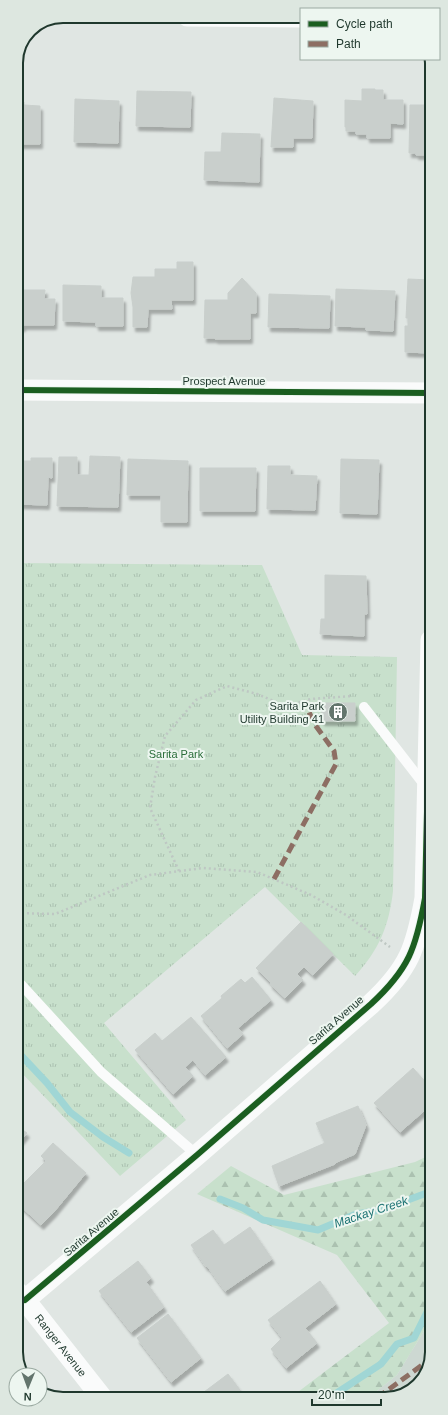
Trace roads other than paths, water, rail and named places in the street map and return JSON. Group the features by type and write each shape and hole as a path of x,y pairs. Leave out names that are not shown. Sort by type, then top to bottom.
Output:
{"street":[{"name":"Prospect Avenue","path":"23,390 425,393"},
{"name":"Sarita Avenue","path":"23,1294 197,1155 388,988 402,970 414,948 425,898"},
{"name":"Ranger Avenue","path":"23,1299 97,1392"}],"lane":[{"path":"364,707 425,786"},
{"path":"23,987 101,1072 197,1155"}],"waterway":[{"name":"Mackay Creek","path":"23,1057 47,1083 70,1112 103,1137 129,1153"},
{"name":"Mackay Creek","path":"220,1199 243,1208 263,1220 318,1230 356,1214 381,1210 425,1194"},
{"path":"338,1392 381,1364 397,1344 414,1338 425,1316"}],"place":[{"name":"Sarita Park Utility Building 41","path":"338,712"}],"park label":[{"name":"Sarita Park","path":"176,754"}]}
